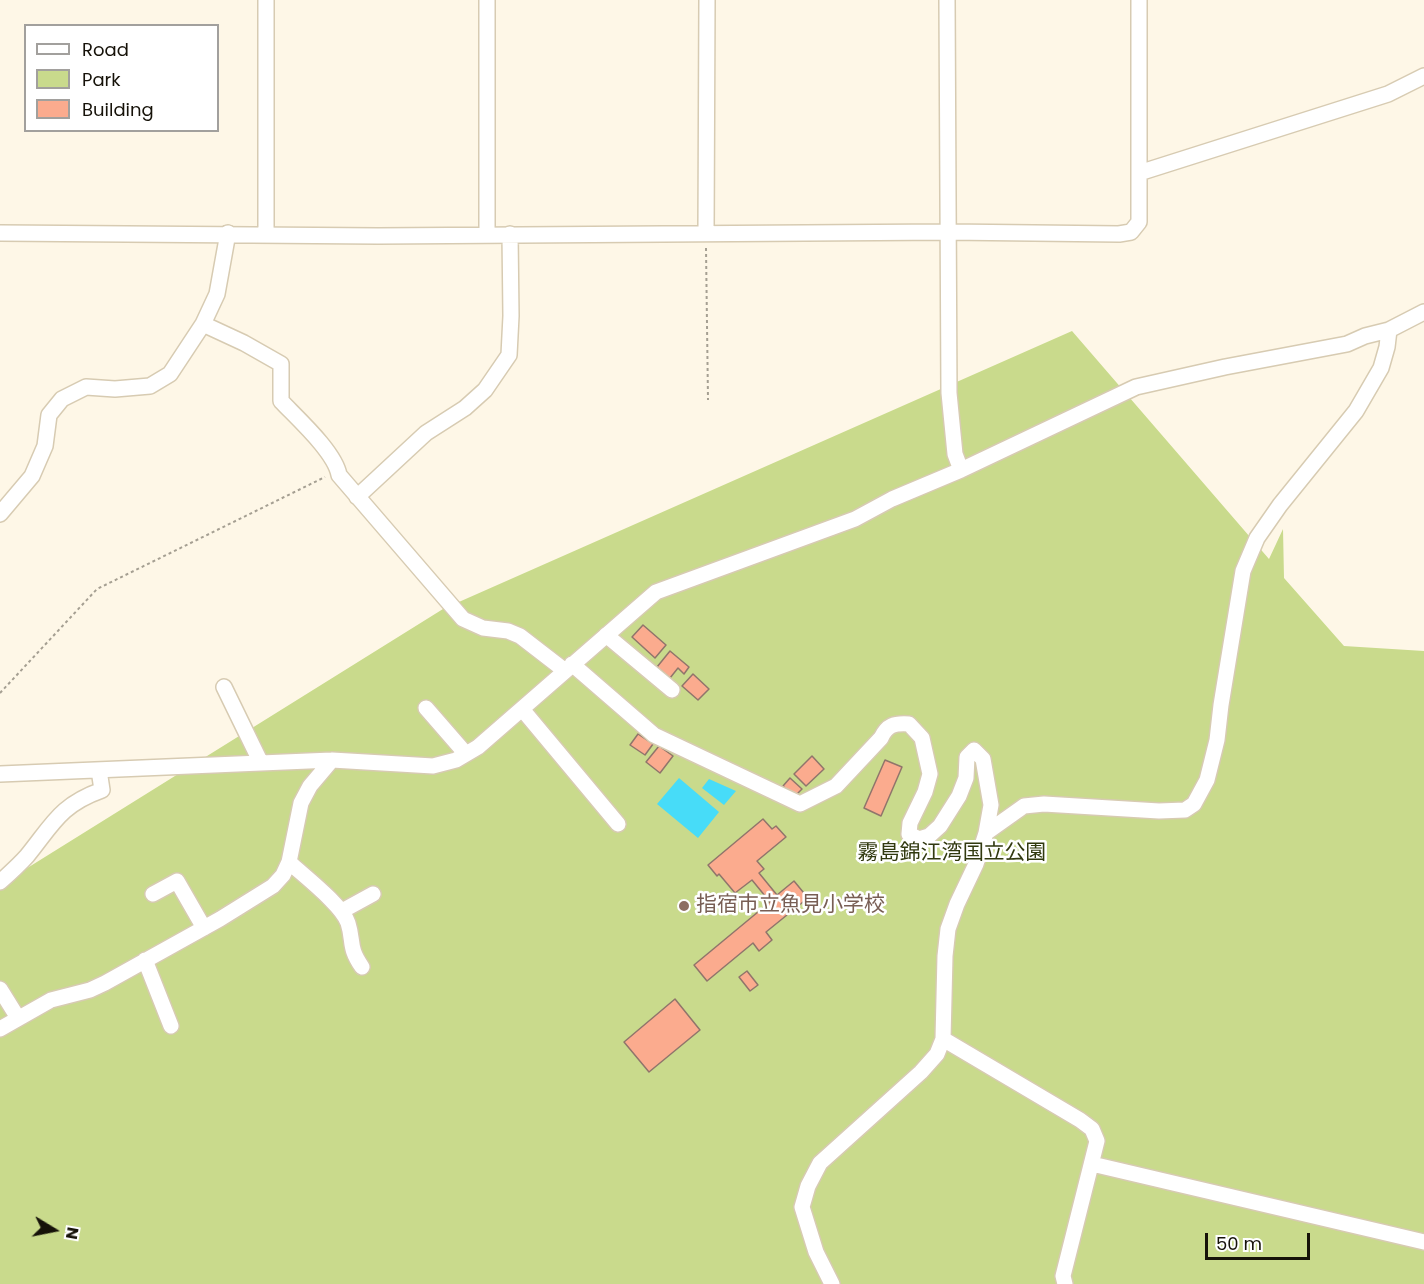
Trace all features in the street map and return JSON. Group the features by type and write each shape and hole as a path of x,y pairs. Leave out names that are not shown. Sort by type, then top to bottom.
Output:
{"street":[{"path":"266,0 266,233"},
{"path":"487,0 487,234"},
{"path":"706,233 707,0"},
{"path":"947,0 949,393 955,454 962,470"},
{"path":"0,233 266,233 378,236 948,231 1119,234 1131,232 1139,222 1139,0"},
{"path":"1139,173 1389,94 1424,76"},
{"path":"0,514 32,476 45,446 49,415 62,399 86,387 115,389 150,386 170,374 203,324 217,294 228,233"},
{"path":"357,497 426,433 465,408 485,390 508,355 510,234"},
{"path":"0,774 332,760 433,766 456,760 478,747 656,592 855,519 892,499 962,470 1136,387 1225,367 1347,344 1365,336 1389,330 1424,312"},
{"path":"203,324 244,343 281,364 281,401 323,445 338,470 339,476 463,619 483,628 508,631 519,636 568,667 654,735 800,804 836,786 880,738 885,729 895,723 909,724 921,738 930,774 925,792 910,823 909,834 919,839 929,837 940,826 954,803 966,778 967,758 974,750 983,759 991,805 986,833 976,864 948,929 943,1039 937,1054 921,1072 820,1162 808,1186 802,1207 816,1252 832,1284"},
{"path":"986,833 1024,806 1044,804 1160,811 1185,810 1194,804 1207,780 1217,740 1243,571 1257,538 1280,504 1356,411 1381,368 1389,330"},
{"path":"606,635 672,690"},
{"path":"225,687 261,763"},
{"path":"426,708 466,754"},
{"path":"522,709 618,824"},
{"path":"0,1029 51,1000 98,986 204,928 273,886 283,875 289,862 301,803 310,786 332,760"},
{"path":"0,882 26,857 55,818 81,798 102,790 99,770"},
{"path":"289,862 342,911 348,923 352,954 362,967"},
{"path":"153,894 177,881 204,928"},
{"path":"342,911 373,894"},
{"path":"145,960 171,1026"},
{"path":"0,989 18,1018"},
{"path":"943,1039 1092,1129 1097,1141 1063,1276 1065,1284"},
{"path":"1092,1164 1424,1242"}],"path":[{"path":"706,233 708,400"},
{"path":"0,693 97,588 338,470"}],"green space":[{"name":"霧島錦江湾国立公園","path":"1072,331 1269,559 1283,529 1284,578 1344,646 1424,651 1424,1284 0,1284 0,885 443,609"}],"water":[{"path":"679,778 719,812 698,838 657,804"},
{"path":"709,779 736,791 724,805 702,788"}],"building":[{"path":"643,625 666,645 655,658 632,637"},
{"path":"670,651 689,667 684,674 678,668 670,678 657,667"},
{"path":"693,674 709,689 698,700 682,686"},
{"path":"638,734 653,744 645,755 630,745"},
{"path":"659,746 673,756 660,773 646,762"},
{"path":"812,756 824,769 806,786 794,774"},
{"path":"885,760 902,767 881,816 864,808"},
{"path":"790,778 802,789 794,797 783,786"},
{"path":"763,819 772,829 776,826 786,837 757,861 764,869 759,873 777,895 794,881 808,898 766,932 772,940 759,951 753,943 707,981 694,965 770,902 752,880 735,893 708,865"},
{"path":"747,971 758,985 750,991 739,977"},
{"path":"675,999 700,1030 649,1072 624,1042"}],"place":[{"name":"指宿市立魚見小学校","path":"684,906"}]}
